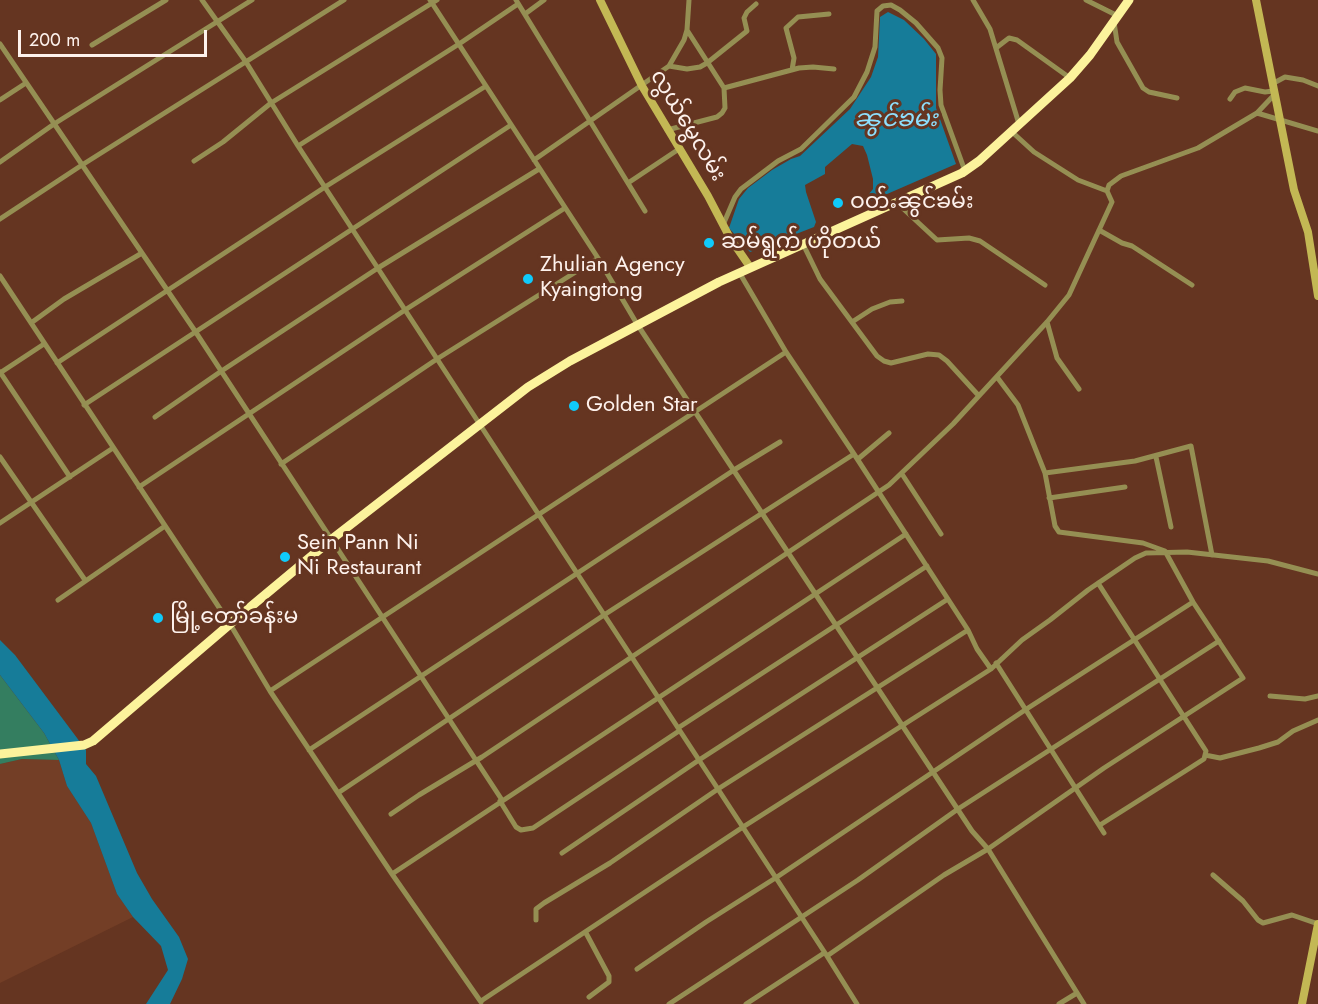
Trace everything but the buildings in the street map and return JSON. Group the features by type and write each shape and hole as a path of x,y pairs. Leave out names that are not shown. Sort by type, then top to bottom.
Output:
{"highway":[{"path":"0,754 84,745 93,741 332,539 528,387 637,324 739,272 965,171 1070,78 1089,56 1128,0"}],"street":[{"path":"92,45 166,0"},
{"path":"202,0 246,62 298,146 538,515 777,878 856,1004"},
{"path":"0,162 54,124 252,0"},
{"path":"0,219 344,0"},
{"path":"525,14 544,0"},
{"name":"လွယ်မွေလမ်း","path":"600,0 642,86 750,267"},
{"path":"534,160 669,66 684,40 689,0"},
{"path":"878,0 883,6"},
{"path":"973,0 990,29 1019,124"},
{"path":"1086,0 1116,19 1117,42 1143,88 1149,92 1177,98"},
{"path":"1256,0 1294,190 1308,232 1316,268 1318,296"},
{"path":"194,161 223,142 271,103 433,1 598,258 637,324 876,687 987,849 1084,1004"},
{"path":"298,146 459,44 517,2 645,211"},
{"path":"669,66 687,69 700,67 707,63 747,31 744,18 756,4"},
{"path":"723,225 741,189 767,168 801,149 854,97 867,72 874,47 877,11 883,6 891,5 900,10 916,23 938,48 942,58 941,105 965,171"},
{"path":"792,70 794,58 786,28 798,17 830,14"},
{"path":"667,130 710,119 722,113 725,108 724,88 687,30"},
{"path":"996,48 1009,38 1017,40 1070,78"},
{"path":"0,44 168,291 448,717 516,827 521,830 533,828 678,729 927,566"},
{"path":"724,88 813,66 834,69"},
{"path":"391,814 475,761 879,493 902,474 997,377 1069,295 1112,202 1107,191 1109,185 1121,176 1198,148 1257,113 1285,77 1303,80 1318,86"},
{"path":"0,100 26,83"},
{"path":"57,363 325,187 486,86"},
{"path":"1230,99 1235,92 1245,88 1265,92 1273,90"},
{"path":"1257,113 1318,131"},
{"path":"84,405 511,124"},
{"path":"1011,132 1034,152 1078,180 1107,191"},
{"path":"627,183 680,149"},
{"path":"155,417 378,268 539,169"},
{"path":"896,202 937,240 969,238 980,241 1045,285"},
{"path":"139,487 405,310 565,208"},
{"path":"1099,230 1132,246 1192,285"},
{"path":"803,244 820,279 877,356 884,361 899,363 928,354 939,355 947,360 979,396"},
{"path":"31,323 64,299 142,253"},
{"path":"281,464 437,359 598,258"},
{"path":"739,272 786,352 856,456 968,630 976,649 991,669"},
{"path":"0,276 230,624 309,750 481,1002 743,827 991,669 1022,640 1135,558 1146,553 1165,551 1212,555 1268,561 1318,574"},
{"path":"852,322 872,309 890,302 902,301"},
{"path":"1047,322 1057,358 1079,389"},
{"path":"44,344 0,373 70,477"},
{"path":"270,691 786,352"},
{"path":"746,1004 987,849 1076,787 1243,678 1193,602 1165,551 1143,543 1059,532 1055,526 1045,473 1018,405 997,377"},
{"path":"338,793 448,717 604,615 889,433"},
{"path":"309,750 780,442"},
{"path":"1045,473 1156,457 1191,446 1212,555"},
{"path":"0,524 113,448"},
{"path":"0,457 85,580"},
{"path":"1156,457 1171,527"},
{"path":"902,474 941,534"},
{"path":"1049,498 1125,488"},
{"path":"58,600 165,526"},
{"path":"392,874 906,534"},
{"path":"1098,583 1206,751 1206,755"},
{"path":"562,853 699,760 948,599"},
{"path":"637,969 706,922 777,878 1025,710 1193,602"},
{"path":"536,920 536,909 544,903 610,863 718,789 968,630"},
{"path":"669,1004 929,831 958,809 1219,641"},
{"path":"996,663 1104,832"},
{"path":"1270,696 1305,699 1318,696"},
{"path":"1206,755 1220,758 1259,748 1278,742 1293,731 1318,720"},
{"path":"1100,825 1190,768 1206,755"},
{"path":"1214,875 1263,923 1292,915 1318,928 1302,1004"},
{"path":"586,933 609,976 609,982 589,997"},
{"path":"1059,1004 1077,993"}],"shaded area":[{"path":"22,759 59,760 67,786 91,823 117,894 133,917 0,983 0,764"}],"green space":[{"path":"0,675 44,733 59,760 22,759 0,764"}],"water":[{"name":"ၼွင်ၶမ်း","path":"888,12 904,20 936,54 936,108 956,164 871,201 868,195 873,189 873,179 867,155 863,146 852,144 825,167 825,174 805,185 816,222 814,227 750,252 729,228 739,199 748,188 772,170 800,156 850,109 871,77 878,57 880,17"},
{"path":"0,640 15,655 86,750 86,764 96,776 137,873 179,937 188,959 182,979 170,1004 146,1004 168,970 161,946 133,917 117,894 91,823 67,786 59,760 44,733 0,675"}],"place":[{"name":"ဝတ်ႉၼွင်ၶမ်း","path":"838,203"},
{"name":"ဆမ်ရွက် ဟိုတယ်","path":"709,243"},
{"name":"Zhulian Agency Kyaingtong","path":"528,279"},
{"name":"Golden Star","path":"574,406"},
{"name":"Sein Pann Ni Ni Restaurant","path":"285,557"},
{"name":"မြို့တော်ခန်းမ","path":"158,618"}]}
